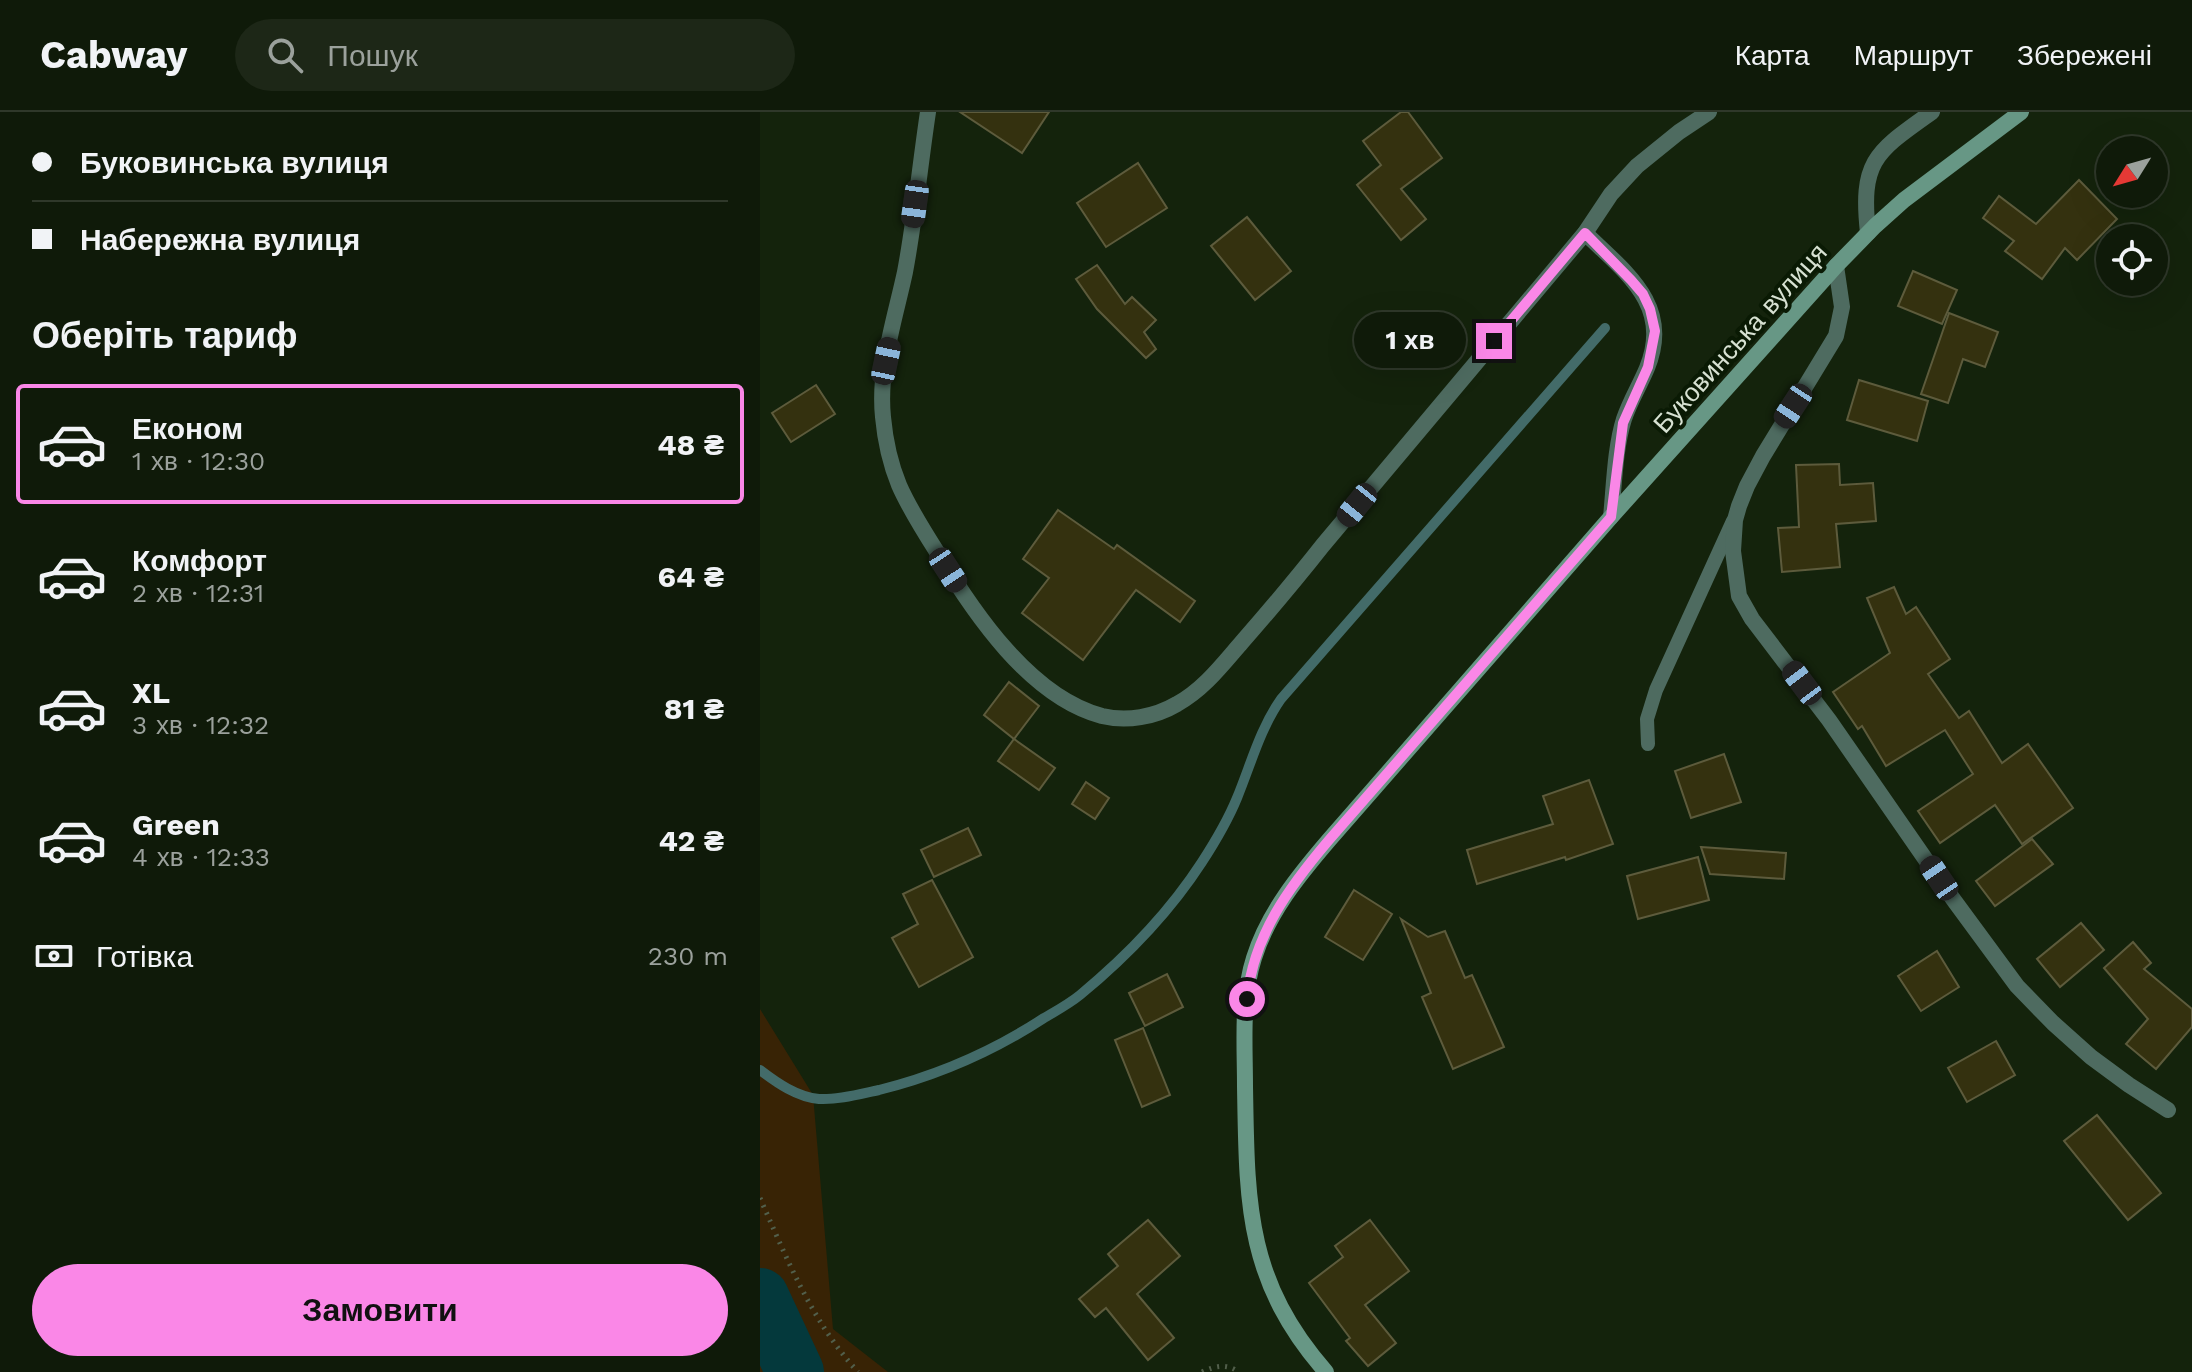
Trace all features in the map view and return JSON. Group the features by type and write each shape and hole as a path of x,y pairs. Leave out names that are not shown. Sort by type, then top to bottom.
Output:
{"street":[{"path":"928,112 907,258 882,387 884,432 892,464 904,496 926,535 995,638 1055,693 1087,711 1112,718 1136,718 1161,712 1205,684 1585,233 1611,194 1637,166 1709,112"},
{"path":"1868,233 1866,189 1872,166 1888,146 1932,112"},
{"name":"Буковинська вулиця","path":"1326,1372 1298,1337 1279,1306 1254,1237 1247,1169 1245,1046 1248,985 1254,957 1270,921 1311,861 1611,517 1836,266 1868,233 1929,180 2021,112"},
{"path":"1585,233 1643,294 1655,331 1648,367 1623,423 1611,517"},
{"path":"1836,266 1842,307 1836,336 1768,447 1739,506 1733,535 1739,596 1752,619 1829,720 2017,986 2091,1057 2168,1110"}],"lane":[{"path":"1648,744 1647,719 1656,690 1739,506"}],"path":[{"path":"760,1198 808,1302 832,1340 858,1372"},
{"path":"1202,1372 1219,1366 1232,1367 1239,1372"}],"shaded area":[{"path":"760,1009 813,1095 833,1329 888,1372 760,1372"}],"building":[{"path":"960,112 1049,112 1022,153"},
{"path":"1401,112 1408,112 1442,158 1401,189 1426,219 1401,240 1357,185 1381,165 1363,141"},
{"path":"1138,163 1167,208 1106,247 1077,203"},
{"path":"2079,180 2096,197 2096,208 2106,208 2117,219 2112,224 2096,224 2096,241 2077,260 2065,248 2042,279 2005,251 2014,241 1983,218 1999,196 2036,224"},
{"path":"1247,217 1291,271 1255,300 1211,246"},
{"path":"1097,265 1125,304 1132,297 1156,320 1144,332 1156,349 1146,358 1097,309 1076,279"},
{"path":"1913,271 1957,290 1942,324 1898,306"},
{"path":"1949,313 1998,332 1985,367 1963,359 1948,403 1921,394"},
{"path":"1859,380 1928,401 1917,441 1847,420"},
{"path":"816,385 835,414 791,442 772,413"},
{"path":"1839,464 1840,485 1873,483 1876,521 1836,524 1840,567 1782,572 1778,528 1799,527 1796,465"},
{"path":"1058,510 1114,549 1117,545 1195,601 1180,622 1136,590 1083,660 1022,613 1049,578 1023,559"},
{"path":"1894,587 1906,614 1916,607 1950,659 1928,674 1959,718 1969,711 2002,763 2028,744 2073,808 2022,844 1995,805 1940,843 1918,811 1973,774 1945,730 1886,766 1862,726 1858,729 1833,692 1890,653 1867,598"},
{"path":"1009,682 1039,706 1014,739 984,715"},
{"path":"1014,739 1055,768 1039,790 998,761"},
{"path":"1724,754 1741,802 1691,818 1675,771"},
{"path":"1589,780 1613,844 1477,884 1467,850 1553,824 1543,796"},
{"path":"1086,782 1109,798 1095,819 1072,804"},
{"path":"968,828 981,855 934,877 921,850"},
{"path":"2032,839 2053,864 1995,906 1976,881"},
{"path":"1701,847 1786,853 1784,879 1710,874"},
{"path":"1698,857 1709,900 1638,919 1627,876"},
{"path":"932,880 973,957 919,987 892,938 918,924 903,894"},
{"path":"1354,890 1392,914 1363,960 1325,937"},
{"path":"1401,919 1428,937 1445,931 1465,978 1472,975 1504,1047 1453,1069 1422,997 1431,993"},
{"path":"2081,923 2104,950 2060,987 2037,959"},
{"path":"2133,942 2151,963 2144,969 2192,1009 2192,1027 2156,1069 2126,1044 2148,1019 2104,968"},
{"path":"1937,951 1959,987 1921,1011 1898,976"},
{"path":"1167,974 1183,1007 1145,1026 1129,993"},
{"path":"1143,1028 1170,1095 1142,1107 1115,1040"},
{"path":"1996,1041 2015,1075 1967,1102 1948,1068"},
{"path":"2097,1115 2161,1193 2128,1220 2064,1141"},
{"path":"1148,1220 1180,1256 1137,1294 1174,1338 1148,1360 1106,1308 1095,1317 1079,1299 1118,1266 1108,1254"},
{"path":"1370,1220 1409,1271 1365,1305 1396,1343 1368,1366 1346,1341 1350,1338 1309,1283 1343,1257 1335,1246"}],"waterway":[{"path":"760,1070 788,1089 811,1098 834,1099 879,1090 944,1070 985,1052 1080,995 1130,950 1161,916 1202,862 1230,814 1262,735 1281,699 1605,328"},
{"path":"760,1297 795,1372"}],"route":[{"path":"1247,999 1254,957 1260,942 1298,878 1611,517 1623,423 1648,367 1654,343 1653,320 1643,294 1585,233 1494,341"}]}
